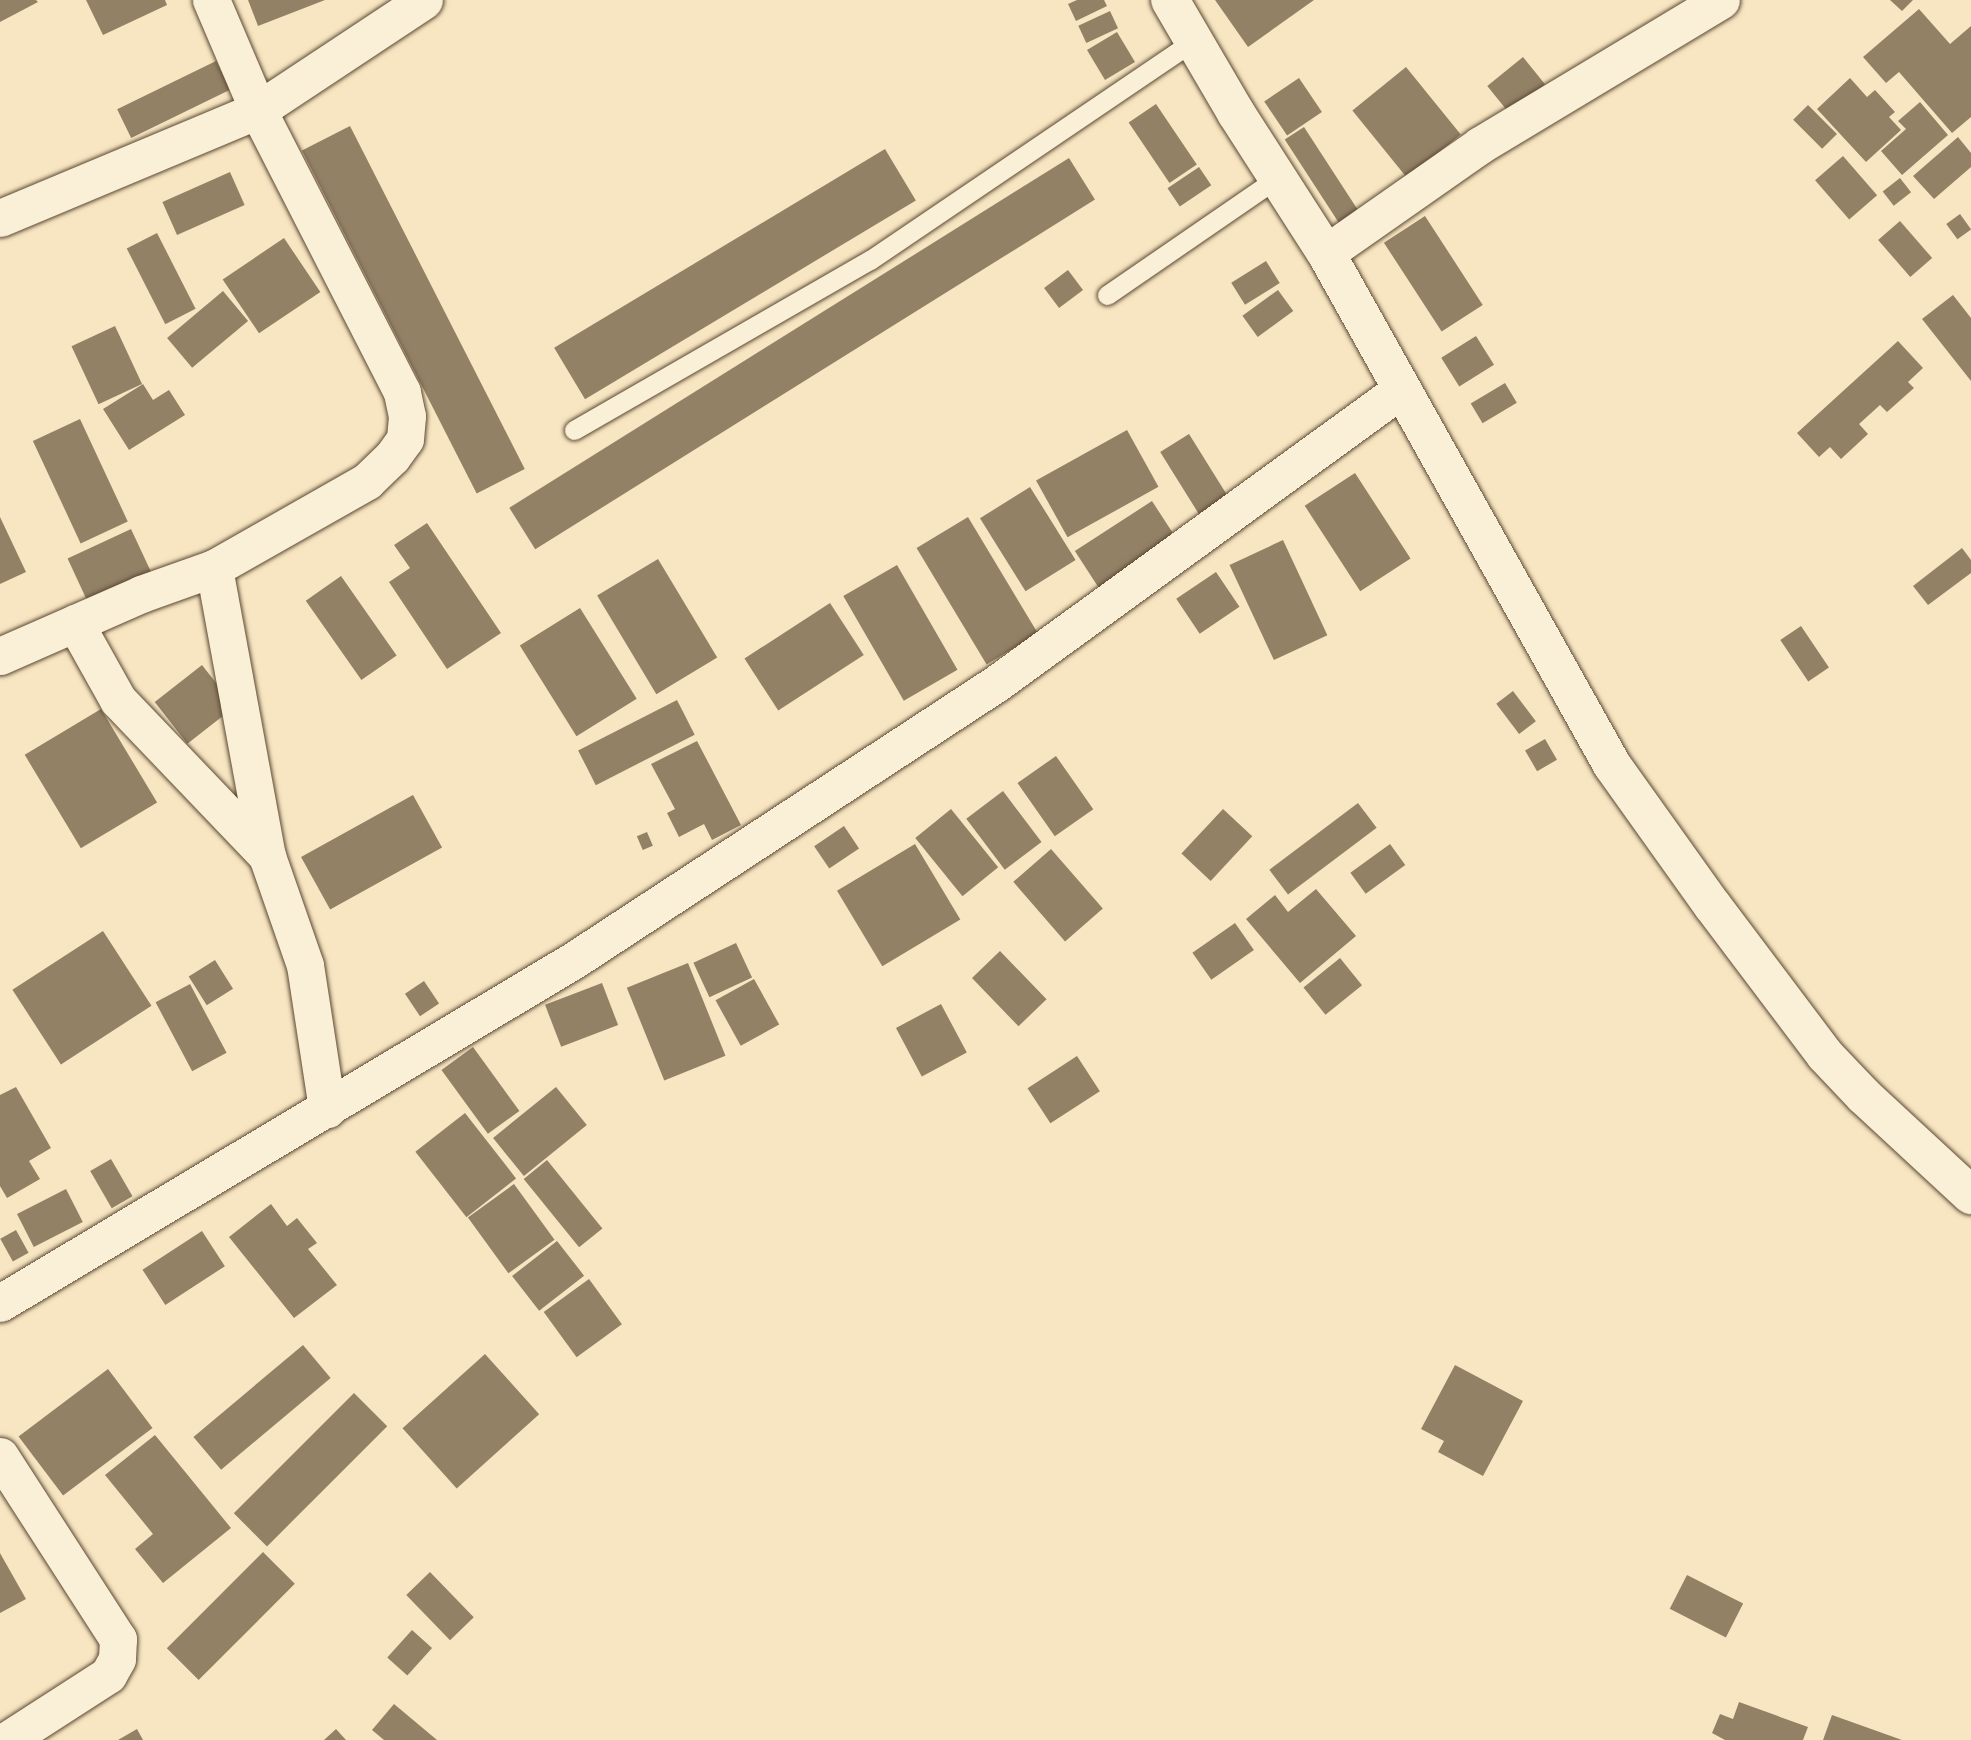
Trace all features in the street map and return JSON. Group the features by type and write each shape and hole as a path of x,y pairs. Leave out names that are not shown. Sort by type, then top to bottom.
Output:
{"street":[{"path":"0,656 214,568 367,481 392,457 405,439 402,392 258,110 211,0"},
{"path":"0,218 258,110 424,0"},
{"path":"1170,0 1326,253 1612,765 1712,905 1825,1055 1864,1096 1971,1195"},
{"path":"1326,253 1480,145 1721,0"},
{"path":"0,1303 574,960 997,683 1401,390"},
{"path":"214,568 267,856 305,965 327,1110"},
{"path":"75,623 118,700 267,856"},
{"path":"0,1456 118,1639 117,1658 108,1675 7,1740"}],"lane":[{"path":"574,430 870,260 1194,41"},
{"path":"1107,295 1277,177"}],"building":[{"path":"0,0 36,0 38,2 0,22"},
{"path":"86,0 165,0 167,5 103,35"},
{"path":"248,0 325,0 258,26"},
{"path":"1077,0 1104,0 1107,6 1076,21 1068,4"},
{"path":"1215,0 1314,0 1248,47"},
{"path":"1890,0 1913,0 1902,11"},
{"path":"1919,9 1950,44 1971,26 1971,117 1952,133 1899,72 1886,83 1863,57"},
{"path":"1110,11 1118,28 1086,43 1078,26"},
{"path":"1117,32 1135,62 1105,80 1087,50"},
{"path":"1523,57 1545,84 1509,113 1487,86"},
{"path":"216,61 230,90 131,138 117,109"},
{"path":"1406,67 1461,135 1407,178 1352,110"},
{"path":"1299,78 1322,112 1287,135 1264,101"},
{"path":"1850,78 1867,97 1875,90 1895,112 1889,117 1901,130 1866,162 1817,109"},
{"path":"1920,102 1948,135 1902,175 1881,151 1906,129 1898,121"},
{"path":"1156,104 1197,165 1169,183 1129,122"},
{"path":"1808,105 1837,134 1822,149 1793,120"},
{"path":"350,126 525,469 477,494 302,151"},
{"path":"1304,127 1358,210 1339,223 1285,140"},
{"path":"1958,137 1971,153 1971,167 1934,199 1913,176"},
{"path":"885,149 916,200 585,399 554,348"},
{"path":"1843,156 1877,195 1849,220 1815,180"},
{"path":"1069,158 1095,200 535,549 509,508"},
{"path":"1199,167 1211,185 1180,206 1167,188"},
{"path":"230,172 245,205 177,235 162,202"},
{"path":"1900,178 1911,192 1894,206 1883,192"},
{"path":"1960,214 1971,229 1957,239 1946,224"},
{"path":"1425,216 1483,305 1442,332 1384,243"},
{"path":"1900,221 1932,258 1910,277 1878,240"},
{"path":"157,233 196,309 165,324 127,248"},
{"path":"284,238 320,292 259,333 223,279"},
{"path":"1266,261 1280,283 1245,305 1231,283"},
{"path":"1068,270 1083,290 1059,308 1044,288"},
{"path":"1278,290 1293,311 1258,337 1242,316"},
{"path":"223,291 248,321 192,368 167,338"},
{"path":"1953,295 1971,318 1971,381 1922,319"},
{"path":"115,326 142,384 99,404 71,346"},
{"path":"1476,336 1494,365 1459,387 1441,358"},
{"path":"1898,341 1923,368 1908,382 1914,388 1887,412 1880,405 1859,424 1868,434 1841,459 1830,447 1819,457 1797,433"},
{"path":"1505,383 1517,403 1483,423 1471,404"},
{"path":"143,384 153,400 169,390 185,415 129,450 103,409"},
{"path":"80,419 128,521 81,543 33,441"},
{"path":"1127,430 1159,487 1068,537 1036,480"},
{"path":"1189,434 1228,496 1199,514 1160,452"},
{"path":"1355,473 1411,559 1360,591 1305,506"},
{"path":"1030,487 1076,560 1026,591 980,518"},
{"path":"1152,501 1178,541 1101,591 1075,551"},
{"path":"0,517 26,572 0,584"},
{"path":"968,517 1038,634 987,664 917,548"},
{"path":"427,523 501,633 447,669 389,582 410,568 394,545"},
{"path":"131,529 152,574 89,604 68,559"},
{"path":"1283,540 1327,635 1274,660 1230,565"},
{"path":"1962,548 1971,560 1971,573 1928,605 1913,586"},
{"path":"658,559 717,658 656,694 597,596"},
{"path":"897,565 958,670 904,701 843,596"},
{"path":"1216,572 1239,607 1200,634 1176,599"},
{"path":"341,576 397,655 361,680 306,601"},
{"path":"830,603 864,655 778,711 744,659"},
{"path":"580,608 637,699 576,736 520,646"},
{"path":"1801,626 1829,667 1808,681 1780,640"},
{"path":"202,665 235,707 187,744 155,702"},
{"path":"1513,691 1536,721 1519,734 1496,704"},
{"path":"677,700 695,735 596,785 578,750"},
{"path":"101,709 157,802 81,848 25,755"},
{"path":"1545,739 1557,760 1537,771 1525,750"},
{"path":"697,741 741,825 712,840 704,824 679,837 667,813 675,809 651,764"},
{"path":"1056,756 1093,809 1055,836 1017,783"},
{"path":"1003,791 1042,842 1005,870 966,819"},
{"path":"413,795 442,847 330,910 301,857"},
{"path":"1358,803 1377,828 1288,895 1269,870"},
{"path":"951,809 998,867 962,896 915,838"},
{"path":"1223,809 1252,836 1211,881 1181,854"},
{"path":"844,826 859,848 829,869 814,846"},
{"path":"647,832 653,846 643,850 637,836"},
{"path":"915,844 960,919 882,966 837,891"},
{"path":"1390,844 1405,865 1366,894 1350,873"},
{"path":"1051,849 1103,909 1065,941 1013,882"},
{"path":"1316,889 1356,936 1300,983 1246,919 1275,895 1288,912"},
{"path":"1235,923 1254,950 1211,980 1192,953"},
{"path":"103,931 151,1006 61,1064 12,990"},
{"path":"736,943 752,977 709,997 693,963"},
{"path":"1000,951 1047,999 1018,1026 972,978"},
{"path":"1340,958 1362,985 1326,1015 1303,988"},
{"path":"215,960 233,989 207,1005 189,976"},
{"path":"688,963 725,1056 664,1080 627,988"},
{"path":"754,979 779,1024 741,1046 716,1000"},
{"path":"424,981 439,1003 420,1016 405,994"},
{"path":"602,983 618,1025 561,1047 545,1005"},
{"path":"190,984 227,1053 192,1071 156,1002"},
{"path":"941,1004 967,1053 922,1077 896,1028"},
{"path":"473,1047 519,1111 488,1134 441,1070"},
{"path":"1077,1056 1100,1091 1050,1123 1028,1088"},
{"path":"16,1087 51,1148 29,1161 40,1179 7,1198 0,1186 0,1095"},
{"path":"556,1087 587,1125 524,1176 493,1138"},
{"path":"465,1113 516,1178 466,1217 415,1152"},
{"path":"111,1159 132,1196 112,1208 90,1171"},
{"path":"547,1160 602,1228 579,1247 524,1179"},
{"path":"514,1184 555,1240 508,1273 468,1218"},
{"path":"66,1189 83,1222 34,1247 17,1214"},
{"path":"271,1204 287,1226 297,1218 317,1243 308,1249 337,1285 294,1318 229,1237"},
{"path":"16,1230 29,1253 13,1261 0,1239"},
{"path":"202,1231 225,1266 165,1305 142,1270"},
{"path":"557,1241 584,1276 539,1311 512,1276"},
{"path":"589,1279 622,1324 577,1357 544,1312"},
{"path":"303,1345 331,1378 221,1470 193,1437"},
{"path":"485,1354 539,1414 457,1488 403,1428"},
{"path":"1455,1365 1523,1401 1483,1476 1438,1452 1444,1441 1421,1429"},
{"path":"108,1369 153,1428 63,1496 19,1436"},
{"path":"354,1393 387,1426 267,1546 234,1513"},
{"path":"155,1435 231,1528 163,1583 135,1549 153,1534 105,1475"},
{"path":"263,1552 295,1584 199,1680 167,1648"},
{"path":"0,1553 26,1599 0,1613"},
{"path":"430,1572 474,1617 450,1640 406,1595"},
{"path":"1687,1575 1743,1604 1726,1637 1670,1609"},
{"path":"412,1630 432,1648 407,1676 387,1657"},
{"path":"1739,1702 1808,1727 1803,1740 1725,1740 1712,1733 1720,1714 1733,1719"},
{"path":"394,1704 437,1740 384,1740 372,1730"},
{"path":"1832,1715 1902,1740 1823,1740"},
{"path":"137,1729 143,1740 118,1740"},
{"path":"336,1729 346,1740 324,1740"}]}
